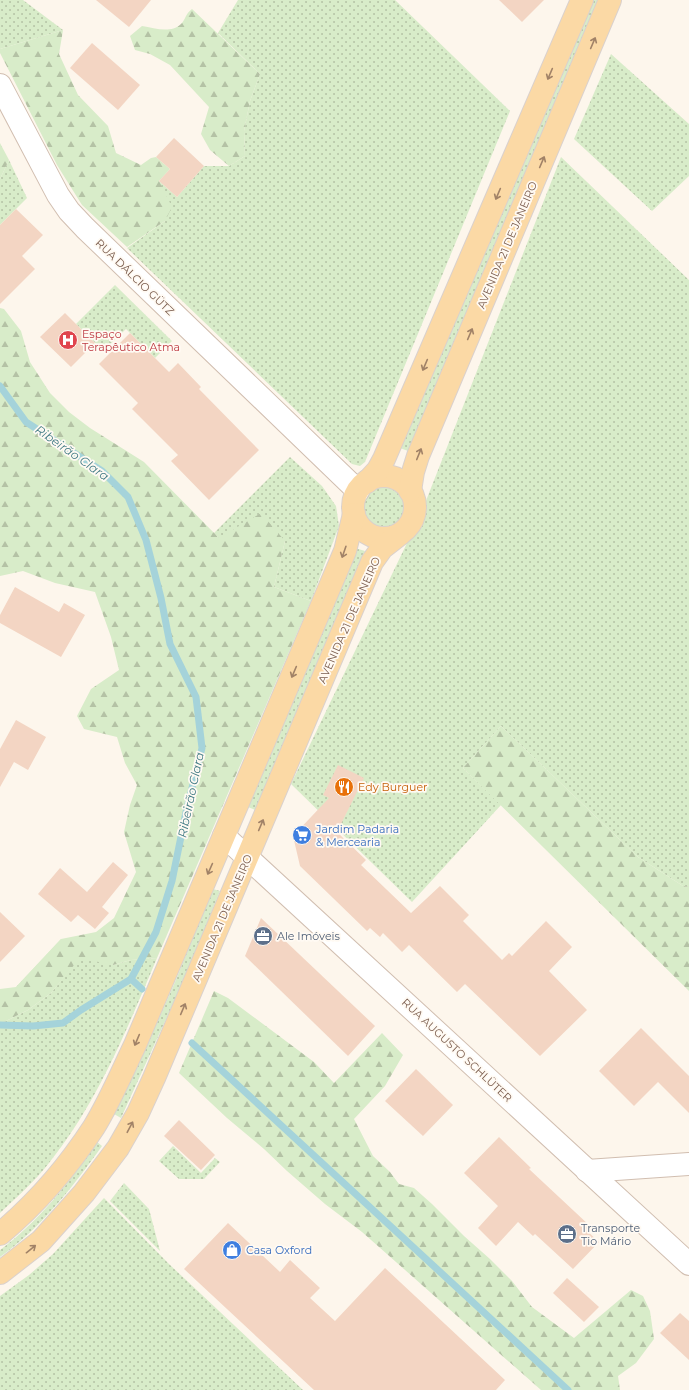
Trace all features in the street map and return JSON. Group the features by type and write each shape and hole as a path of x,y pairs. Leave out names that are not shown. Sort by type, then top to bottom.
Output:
{"main road":[{"path":"363,486 376,478 386,477 395,479 404,484 410,491 414,500 415,510 412,520 407,528 400,534 391,538 372,536 364,531 357,523 353,506 354,498 363,486 378,470 384,459 582,0"},
{"name":"AVENIDA 21 DE JANEIRO","path":"410,491 413,472 418,456 610,0"},
{"path":"0,1234 21,1216 45,1191 69,1162 95,1125 111,1096 135,1045 345,551 354,514"},
{"name":"AVENIDA 21 DE JANEIRO","path":"0,1273 41,1241 62,1219 96,1178 118,1148 138,1113 372,562 382,548 400,534"},
{"path":"95,1125 118,1148"}],"street":[{"name":"RUA DÁLCIO GÜTZ","path":"0,85 58,196 69,211 85,228 363,486"},
{"name":"RUA AUGUSTO SCHLÜTER","path":"224,836 689,1264"},
{"path":"587,1171 689,1164"}],"green space":[{"path":"0,0 23,0 63,30 0,49"},
{"path":"238,0 395,0 510,111 365,462 360,466 352,464 127,248 165,221 159,181 177,197 204,166 229,166 245,156 244,131 250,101 260,74 218,33"},
{"path":"592,0 600,0 408,451 400,448"},
{"path":"192,9 260,74 250,101 244,131 245,156 229,166 210,150 201,134 209,107 170,65 150,54 135,50 130,36 142,26 162,30 177,27 183,22"},
{"path":"63,30 59,54 78,95 108,126 116,153 141,165 151,158 156,157 170,169 159,181 172,207 165,221 127,247 82,205 57,165 0,53 0,49"},
{"path":"611,54 689,124 689,176 652,211 574,139"},
{"path":"0,143 9,160 0,179"},
{"path":"561,157 689,280 689,887 683,886 638,857 501,726 463,768 501,805 412,902 291,784 420,516"},
{"path":"9,160 27,198 0,225 0,179"},
{"path":"115,285 172,341 155,358 126,329 103,351 76,324"},
{"path":"0,308 4,309 21,331 30,362 50,393 69,412 90,428 144,462 219,538 261,513 285,541 274,587 311,601 157,958 131,960 113,965 80,958 51,993 28,1010 0,1024 0,989 16,987 61,939 96,932 114,918 136,872 124,832 130,805 137,785 125,763 117,737 84,729 77,716 91,689 119,670 111,637 95,592 55,583 23,571 0,576"},
{"path":"290,457 322,486 336,506 339,526 311,601 274,587 285,541 219,538 214,533"},
{"path":"384,485 396,489 402,495 406,507 402,519 396,525 384,529 372,525 366,519 362,507 366,495 372,489"},
{"path":"355,548 365,551 258,811 248,807"},
{"path":"501,726 638,857 683,886 689,887 689,991 463,768"},
{"path":"213,889 220,891 182,984 121,1118 114,1114 138,1066 175,982"},
{"path":"61,939 113,965 131,960 157,958 123,1038 97,1090 82,1115 44,1170 0,1213 0,1024 28,1010 51,993 80,957 16,987"},
{"path":"214,991 228,998 314,1062 334,1083 382,1033 403,1055 385,1086 354,1119 373,1156 390,1172 399,1184 414,1188 490,1259 512,1281 532,1307 574,1338 631,1290 643,1296 650,1311 654,1339 636,1363 618,1376 620,1390 541,1390 362,1232 325,1204 287,1171 179,1073"},
{"path":"97,1142 102,1146 80,1177 56,1206 15,1246 0,1257 0,1250 27,1227 53,1200"},
{"path":"173,1146 201,1173 215,1158 220,1162 204,1179 179,1179 159,1161"},
{"path":"124,1183 149,1209 160,1251 110,1201"},
{"path":"104,1198 169,1264 303,1390 0,1390 0,1296 29,1275 53,1254"}],"building":[{"path":"96,0 151,0 129,27"},
{"path":"499,0 544,0 522,22"},
{"path":"92,43 140,85 118,110 70,68"},
{"path":"174,138 204,166 177,197 159,181 170,169 156,157"},
{"path":"16,209 43,235 22,256 35,269 0,304 0,225"},
{"name":"Espaço Terapêutico Atma","path":"65,313 95,343 71,367 40,337"},
{"path":"130,333 169,372 178,363 201,387 199,389 259,450 209,500 171,461 178,455 132,409 138,403 99,364"},
{"path":"15,587 59,612 64,603 85,615 61,657 0,623 0,615"},
{"path":"16,720 46,737 28,770 14,762 0,787 0,749"},
{"path":"338,765 364,778 337,832 366,860 361,865 411,913 440,886 469,915 463,921 502,960 509,953 512,956 546,921 572,947 549,971 587,1010 540,1056 465,984 457,992 409,945 402,952 383,933 380,937 370,928 367,931 300,866 293,836 329,798 323,795"},
{"path":"113,862 128,875 102,907 109,913 95,929 78,915 71,922 38,894 60,868 87,892"},
{"path":"0,912 25,936 0,962"},
{"path":"261,918 375,1026 348,1056 245,956"},
{"path":"641,1028 689,1076 689,1113 658,1082 634,1106 599,1071"},
{"path":"416,1069 453,1105 423,1136 385,1101"},
{"path":"179,1120 215,1155 201,1170 164,1136"},
{"path":"499,1137 531,1168 529,1169 590,1226 586,1230 599,1242 573,1269 535,1234 533,1236 518,1222 496,1246 478,1228 498,1206 464,1173"},
{"path":"228,1223 280,1272 290,1260 320,1288 310,1298 335,1321 385,1268 505,1380 496,1390 314,1390 184,1269"},
{"path":"567,1278 599,1307 584,1322 553,1293"},
{"path":"680,1313 689,1321 689,1360 660,1333"}],"waterway":[{"name":"Ribeirão Clara","path":"0,386 26,422 102,471 128,497 146,540 161,598 170,644 196,697 202,748 186,812 172,881 156,932 131,979 63,1023 33,1026 0,1025"},
{"path":"131,979 142,989"},
{"path":"192,1043 568,1390"}],"place":[{"name":"Espaço Terapêutico Atma","path":"68,340"},
{"name":"Edy Burguer","path":"344,787"},
{"name":"Jardim Padaria & Mercearia","path":"302,835"},
{"name":"Ale Imóveis","path":"263,936"},
{"name":"Transporte Tio Mário","path":"567,1234"},
{"name":"Casa Oxford","path":"232,1250"}]}
